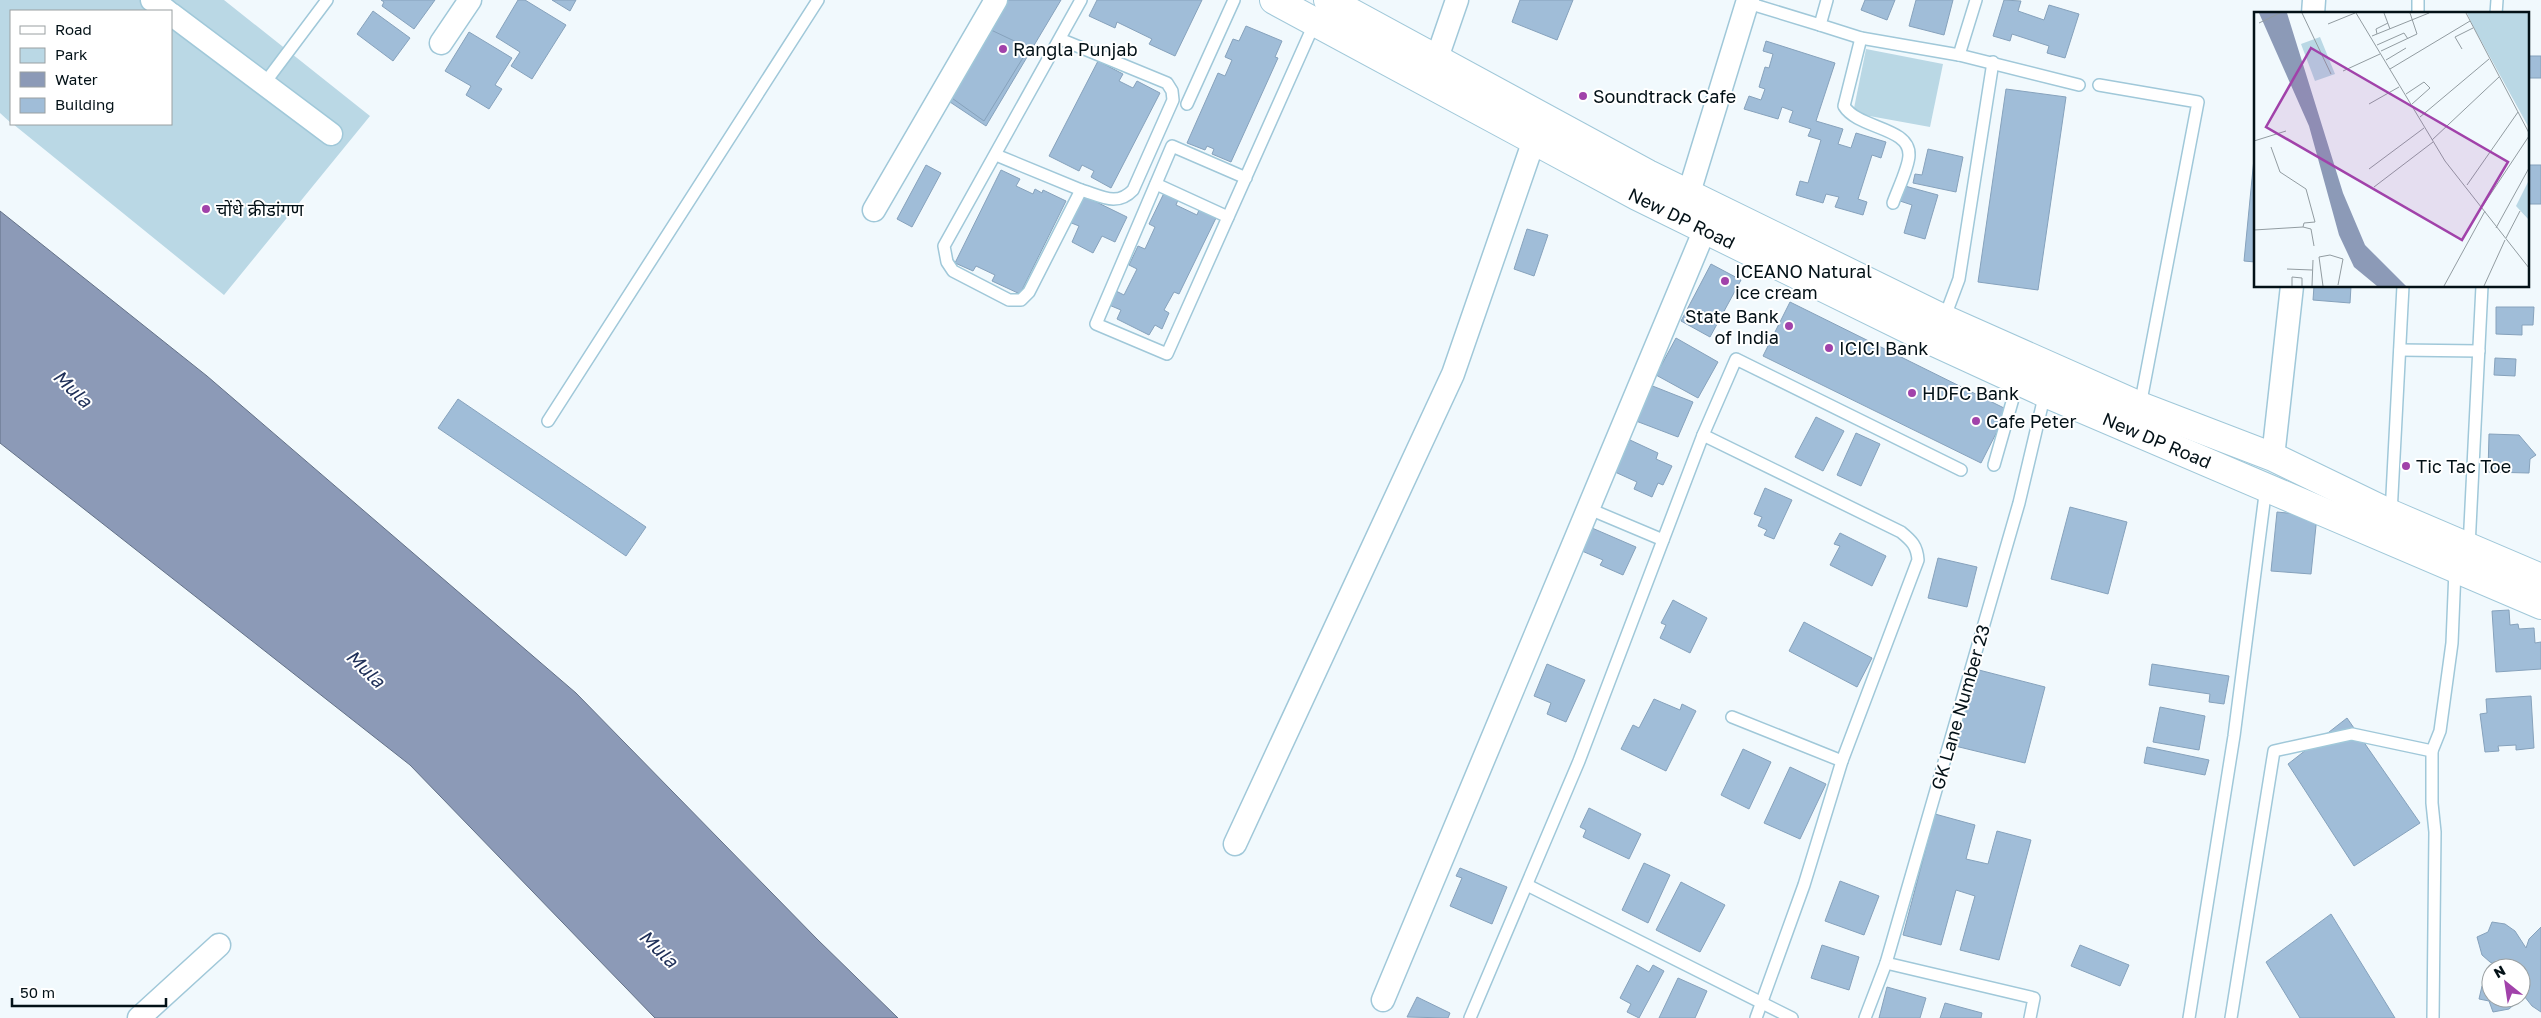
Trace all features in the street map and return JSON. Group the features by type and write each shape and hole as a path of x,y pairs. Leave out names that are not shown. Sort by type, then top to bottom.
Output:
{"main road":[{"name":"New DP Road","path":"1274,0 1322,11 1437,58 1648,174 1686,205 1705,229 1932,341 2266,487 2462,558 2541,578"},
{"name":"New DP Road","path":"1322,11 1534,140 1637,196 1686,205 2140,406 2273,457 2391,514 2541,605"}],"street":[{"path":"441,43 470,0"},
{"path":"874,210 996,0"},
{"path":"1437,58 1457,0"},
{"path":"1686,205 1748,1"},
{"path":"172,14 331,134"},
{"path":"1234,844 1453,374 1534,140"},
{"path":"1383,1000 1705,229"},
{"path":"2273,457 2292,288"},
{"path":"139,1018 219,945"}],"lane":[{"path":"264,84 327,0"},
{"path":"548,421 818,0"},
{"path":"1081,0 944,246 947,262 953,271 1009,300 1021,300 1029,292 1081,190"},
{"path":"1187,104 1234,0"},
{"path":"1820,25 1827,0"},
{"path":"1959,55 1976,0"},
{"path":"1748,1 1861,38 1993,62 2079,85"},
{"path":"1246,178 1172,146 1096,324 1167,354 1322,11"},
{"path":"1861,38 1844,106 1856,119 1900,136 1907,145 1909,155 1893,203"},
{"path":"996,155 1081,190 1117,200 1126,198 1133,190 1173,100 1172,90 1167,83 1161,80 1060,40"},
{"path":"1944,320 1958,279 1993,62"},
{"path":"2099,85 2198,102 2140,406"},
{"path":"1156,184 1228,217"},
{"path":"2391,514 2403,288"},
{"path":"2433,1018 2435,832 2432,803 2432,751 2440,731 2462,558 2479,350 2482,288"},
{"path":"2400,350 2479,350"},
{"path":"1470,1018 1579,761 1704,434 1736,359 1961,470"},
{"path":"1994,465 2019,380"},
{"name":"GK Lane Number 23","path":"1865,1018 1886,963 2019,503 2045,392"},
{"path":"1704,434 1902,532 1912,541 1917,549 1918,560 1842,761 1804,885 1756,1018"},
{"path":"2189,1018 2234,736 2266,487"},
{"path":"1587,508 1663,540"},
{"path":"1732,717 1842,761"},
{"path":"2231,1018 2274,751 2352,734 2432,751"},
{"path":"1527,885 1792,1018"},
{"path":"1886,963 2034,998 2030,1018"}],"green space":[{"name":"चोंधे क्रीडांगण","path":"0,0 224,0 370,116 224,295 14,125 172,125 172,10 10,10 10,122 0,113"},
{"path":"1866,49 1943,64 1930,127 1853,113"}],"water":[{"name":"Mula","path":"0,211 207,376 576,693 817,939 898,1018 655,1018 410,765 0,443"}],"building":[{"path":"381,0 435,0 414,29 382,6 384,2"},
{"path":"518,0 525,0 566,25 532,79 511,66 520,52 496,37"},
{"path":"552,0 576,0 570,11"},
{"name":"Rangla Punjab","path":"1003,0 1061,0 986,126 944,98"},
{"path":"1097,0 1202,0 1175,56 1149,44 1152,39 1117,22 1115,28 1089,16"},
{"path":"1520,0 1573,0 1557,40 1512,22"},
{"path":"1865,0 1895,0 1887,20 1861,10"},
{"path":"1916,0 1953,0 1944,35 1909,26"},
{"path":"2004,0 2021,1 2018,11 2044,20 2049,5 2079,14 2065,58 2047,53 2049,46 2012,34 2010,41 1993,36"},
{"path":"373,11 410,38 393,61 357,34"},
{"path":"1246,26 1282,41 1275,57 1278,58 1231,162 1212,154 1214,149 1207,146 1205,150 1187,143 1218,73 1225,76 1232,60 1225,57 1233,39 1239,41"},
{"path":"989,29 1029,48 984,121 949,96"},
{"path":"469,32 512,58 495,85 502,89 489,109 466,95 471,86 445,71"},
{"path":"1766,41 1835,63 1816,121 1843,129 1838,144 1851,148 1856,133 1886,142 1881,158 1872,155 1858,199 1867,202 1863,215 1835,207 1839,197 1826,194 1823,203 1796,195 1800,181 1808,183 1821,140 1808,136 1811,129 1789,122 1793,111 1782,107 1778,119 1744,109 1749,96 1761,100 1765,89 1759,87 1765,67 1769,68 1773,54 1763,51"},
{"path":"2528,56 2541,56 2541,78 2528,78"},
{"path":"1098,61 1123,74 1119,81 1133,88 1137,81 1160,93 1111,188 1091,177 1094,171 1082,165 1079,171 1049,156"},
{"path":"2006,89 2066,97 2038,290 1978,282"},
{"path":"1928,149 1963,157 1956,192 1913,183 1915,174 1922,175"},
{"path":"2254,158 2254,262 2244,261"},
{"path":"926,165 941,173 912,227 897,219"},
{"path":"2528,165 2541,165 2541,204 2528,204"},
{"path":"1001,170 1020,179 1016,186 1033,194 1035,189 1042,193 1043,190 1066,201 1020,294 992,281 995,275 976,266 973,271 955,263"},
{"path":"1905,186 1938,195 1925,239 1904,233 1912,205 1900,201"},
{"path":"1164,193 1178,200 1176,205 1197,215 1199,210 1216,218 1179,294 1174,292 1164,310 1169,313 1162,329 1155,325 1149,335 1117,319 1121,310 1109,305 1116,291 1124,295 1137,269 1129,265 1138,246 1145,249 1155,227 1149,224"},
{"path":"1082,195 1127,217 1115,242 1102,236 1093,253 1072,242 1079,226 1069,222"},
{"path":"1527,229 1548,235 1534,276 1514,269"},
{"path":"1711,264 1741,280 1710,337 1681,321"},
{"path":"2314,288 2351,288 2350,303 2313,300"},
{"path":"1790,302 2008,410 1981,463 1763,356"},
{"path":"2496,307 2534,307 2533,325 2522,325 2522,335 2496,334"},
{"path":"1676,338 1718,362 1698,398 1656,375"},
{"path":"2495,358 2516,359 2515,376 2494,375"},
{"path":"1650,385 1693,402 1678,437 1636,421"},
{"path":"458,399 646,527 626,556 438,428"},
{"path":"1816,417 1844,431 1823,471 1795,457"},
{"path":"1856,433 1880,444 1861,486 1837,475"},
{"path":"2489,434 2519,435 2536,455 2530,459 2529,473 2488,472"},
{"path":"1630,440 1658,453 1656,459 1672,466 1663,485 1658,483 1652,497 1634,489 1637,482 1615,472"},
{"path":"1765,488 1792,500 1774,539 1764,535 1767,530 1758,526 1762,517 1754,514"},
{"path":"2070,507 2127,522 2108,594 2051,579"},
{"path":"2277,512 2317,516 2311,574 2271,571"},
{"path":"1592,528 1636,547 1623,575 1600,565 1603,560 1582,551"},
{"path":"1840,533 1886,556 1872,586 1830,565 1840,546 1834,544"},
{"path":"1938,558 1977,567 1967,607 1928,598"},
{"path":"1673,600 1707,618 1690,653 1660,638 1666,625 1661,623"},
{"path":"2509,610 2510,625 2518,624 2519,629 2534,628 2535,643 2541,642 2541,669 2496,672 2492,611"},
{"path":"1804,622 1872,658 1857,687 1789,651"},
{"path":"1547,664 1585,680 1566,722 1547,714 1551,703 1534,696"},
{"path":"2152,664 2229,676 2224,704 2209,702 2210,694 2149,685"},
{"path":"1975,669 2045,687 2025,763 1955,746"},
{"path":"2531,696 2534,748 2516,750 2516,745 2498,746 2499,751 2485,752 2480,714 2487,713 2486,699"},
{"path":"1654,699 1680,710 1682,704 1696,711 1666,771 1621,749 1633,725 1639,728"},
{"path":"2160,707 2205,716 2199,750 2153,742"},
{"path":"2347,718 2420,823 2354,866 2288,764"},
{"path":"2147,747 2209,760 2205,775 2144,763"},
{"path":"1743,749 1771,762 1749,809 1721,795"},
{"path":"1790,767 1826,784 1800,839 1764,823"},
{"path":"1589,808 1641,834 1629,859 1583,837 1586,830 1580,827"},
{"path":"1935,814 1975,825 1966,859 1988,864 1997,831 2031,840 1999,960 1960,950 1975,896 1956,890 1941,945 1903,935"},
{"path":"1644,863 1670,875 1648,923 1622,910"},
{"path":"1460,868 1507,887 1492,924 1450,906 1462,878 1456,876"},
{"path":"1840,881 1879,896 1864,935 1825,921"},
{"path":"1681,882 1725,905 1700,952 1656,930"},
{"path":"2331,914 2395,1018 2300,1018 2266,962"},
{"path":"2492,922 2505,924 2515,931 2526,948 2529,939 2541,927 2541,1012 2531,1005 2531,958 2485,958 2482,955 2477,937 2488,932"},
{"path":"1822,945 1859,957 1849,990 1811,978"},
{"path":"2080,945 2129,965 2120,986 2071,966"},
{"path":"1637,965 1649,972 1653,965 1664,971 1639,1018 1627,1012 1631,1004 1620,998"},
{"path":"1678,978 1707,991 1695,1018 1659,1018"},
{"path":"1887,987 1926,998 1920,1018 1879,1018"},
{"path":"1417,997 1450,1013 1448,1018 1407,1017"},
{"path":"1945,1003 1982,1013 1981,1018 1940,1018"},
{"path":"2492,1008 2510,1008 2509,1009 2493,1012"}],"place":[{"name":"Rangla Punjab","path":"1003,49"},
{"name":"Soundtrack Cafe","path":"1583,96"},
{"name":"चोंधे क्रीडांगण","path":"206,209"},
{"name":"ICEANO Natural ice cream","path":"1725,281"},
{"name":"State Bank of India","path":"1789,326"},
{"name":"ICICI Bank","path":"1829,348"},
{"name":"HDFC Bank","path":"1912,393"},
{"name":"Cafe Peter","path":"1976,421"},
{"name":"Tic Tac Toe","path":"2406,466"}]}
